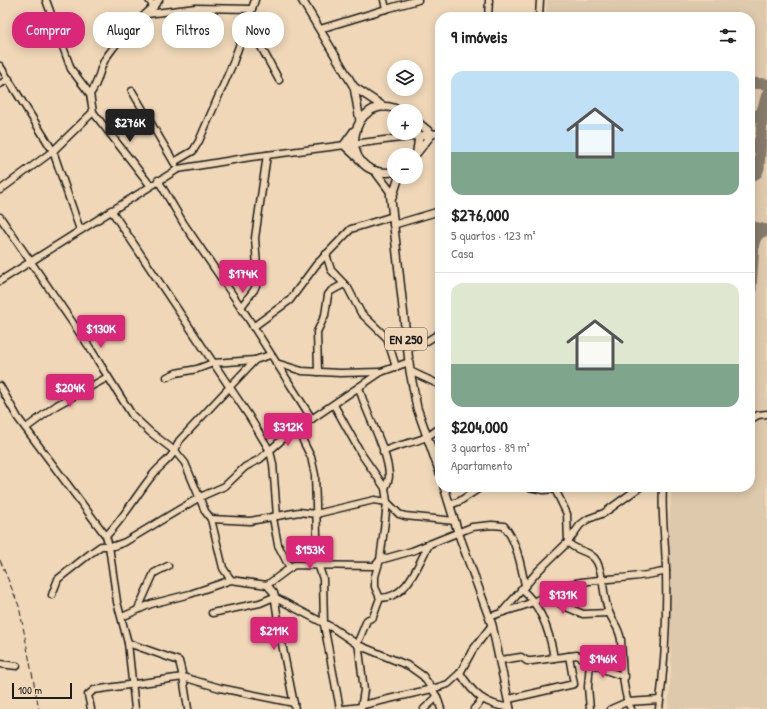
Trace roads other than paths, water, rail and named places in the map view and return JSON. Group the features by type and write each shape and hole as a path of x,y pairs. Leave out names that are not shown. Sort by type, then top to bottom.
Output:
{"main road":[{"path":"302,0 354,87 360,121"},
{"path":"354,87 387,108"},
{"path":"361,160 344,145 360,121 374,109 384,107"},
{"path":"420,148 432,134 423,127"},
{"path":"354,144 356,128"},
{"name":"EN 250","path":"354,144 361,160 375,171 390,190 410,371 417,408 435,459"},
{"path":"375,171 387,173"},
{"name":"EN 250","path":"391,200 397,184"},
{"path":"446,492 458,532 490,618 501,660 510,709"}],"street":[{"path":"46,0 71,69 90,94 94,112 150,185"},
{"path":"149,0 154,7"},
{"path":"149,12 159,0"},
{"path":"251,12 255,0"},
{"path":"384,0 386,9"},
{"path":"320,29 418,0"},
{"path":"488,12 489,0"},
{"path":"539,12 540,0"},
{"path":"154,13 196,8 252,9"},
{"path":"90,94 98,84 101,69 108,55 114,48"},
{"path":"174,162 193,151 199,141 238,48"},
{"path":"262,48 279,80"},
{"path":"0,66 53,151 80,230"},
{"path":"0,84 9,79"},
{"path":"132,91 178,169"},
{"path":"0,190 53,151 94,112"},
{"path":"109,132 119,125 131,123"},
{"path":"423,135 435,134"},
{"path":"0,282 150,185 178,169 267,155 387,140"},
{"path":"241,308 258,281 254,247 257,214 267,155"},
{"path":"158,180 184,224 241,308 312,419"},
{"path":"111,210 270,451 273,464 275,517 278,546 290,568"},
{"path":"393,225 435,212"},
{"path":"253,327 290,300 326,254 351,229 392,216"},
{"path":"0,217 139,422 176,452 189,471 205,511 211,519 223,568 231,580"},
{"path":"326,254 330,270 352,294 361,313 387,338 396,367"},
{"path":"318,372 317,332 325,315 328,295 344,284"},
{"path":"407,349 435,336"},
{"path":"166,378 176,373 198,369 213,363 256,360 270,355"},
{"path":"106,536 118,524 130,504 136,500 151,476 176,452 179,441 205,415 217,399 230,389 256,360"},
{"path":"52,595 56,584 62,575 101,546 110,546 125,542 200,497 226,486 245,467 270,451 285,437 382,372 409,362"},
{"path":"276,363 294,369 318,372 382,372"},
{"path":"410,371 435,383"},
{"path":"26,428 57,405 108,377"},
{"path":"0,386 26,428 106,536 110,546 109,554 115,580 117,602 128,643 136,709"},
{"path":"360,387 363,402 383,452 389,477 385,488"},
{"path":"334,405 362,455 385,488 387,502 380,560 375,576 375,588 380,598 373,617 367,620 358,642 364,690 362,707"},
{"path":"755,418 767,414"},
{"path":"300,428 303,441 311,457 314,475 318,564 323,579 324,624 340,709"},
{"path":"383,452 414,443 427,437 435,431"},
{"path":"450,504 460,501 474,492"},
{"path":"556,492 566,514 568,542 570,545 591,554 596,560 602,579 609,613 617,624 627,702 631,709"},
{"path":"503,611 523,587 568,542 580,524 588,519 604,513 633,492"},
{"path":"659,709 665,658 666,571 663,530 663,492"},
{"path":"211,519 250,521 298,512 316,514 374,500 387,502 400,514 405,516 455,520"},
{"path":"267,585 294,565 318,564 375,566 380,560 412,551 458,532 484,525 504,526 508,531 517,554 523,587 534,602 548,629 554,658"},
{"path":"380,598 391,597 407,585 429,544"},
{"path":"138,609 154,573 168,566"},
{"path":"490,618 503,611 534,602 564,585 602,579 639,576 666,571"},
{"path":"90,709 88,695 90,692 183,677 220,688 236,689 295,706 271,587 267,585 231,580 138,609 122,617"},
{"path":"546,595 564,606 583,614 609,613"},
{"path":"274,597 333,628 358,645 409,666 423,676 437,697 441,709"},
{"path":"212,613 260,603 274,597"},
{"path":"344,709 362,707 448,684 460,673 472,651 492,625"},
{"path":"128,643 179,661 188,709"},
{"path":"501,660 521,657 527,661 532,661 577,655 608,671 625,677"},
{"path":"509,699 574,684 569,656"},
{"path":"590,662 588,687 590,709"},
{"path":"0,664 17,666"},
{"path":"460,673 473,693 494,705 510,709"},
{"path":"424,709 437,697"},
{"path":"474,709 483,700"},
{"path":"611,709 627,702 660,700"}],"railway":[{"path":"0,560 19,606 39,709"}]}
